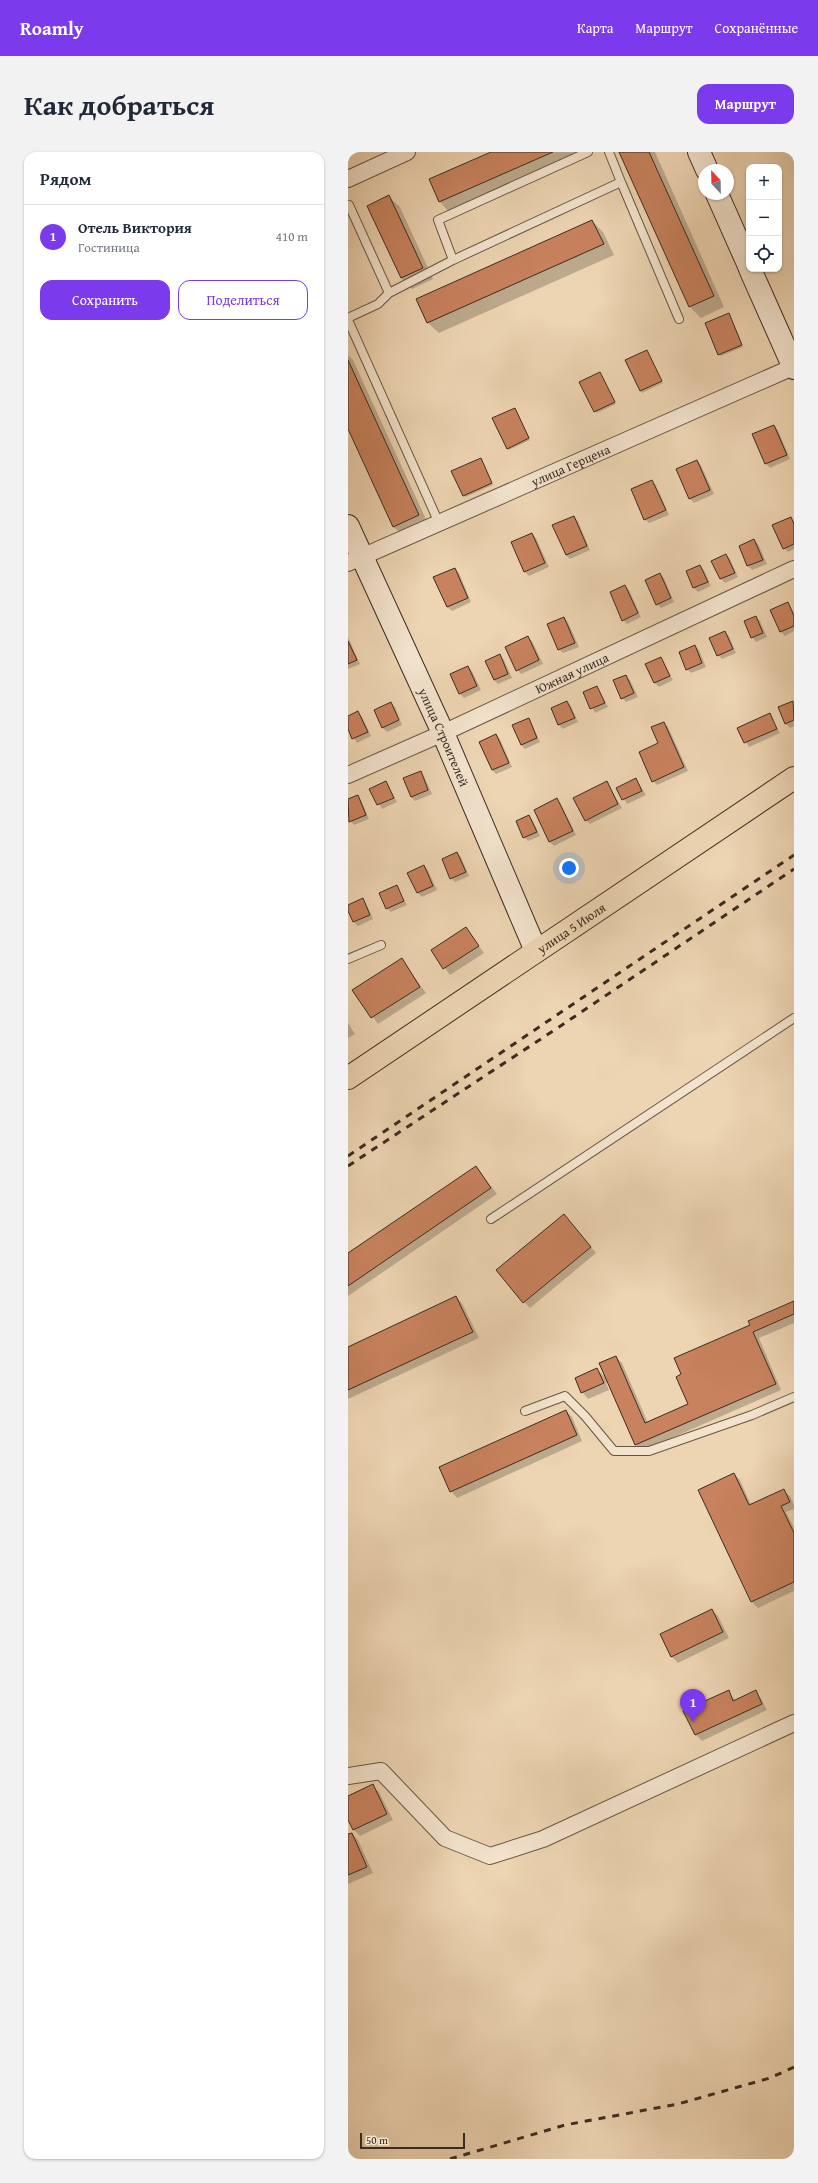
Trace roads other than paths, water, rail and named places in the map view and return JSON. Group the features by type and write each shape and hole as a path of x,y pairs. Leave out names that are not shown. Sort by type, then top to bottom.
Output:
{"highway":[{"name":"улица 5 Июля","path":"348,1078 794,778"}],"main road":[{"path":"699,152 704,164"},
{"path":"720,200 746,259"},
{"path":"751,272 794,368"},
{"name":"улица Строителей","path":"348,526 355,560 443,733 536,951"}],"street":[{"path":"348,179 408,152"},
{"name":"улица Герцена","path":"355,560 794,368"},
{"name":"Южная улица","path":"348,775 443,733 794,570"},
{"path":"348,1776 381,1770 445,1838 490,1856 543,1839 794,1723"}],"lane":[{"path":"453,260 438,220 588,152"},
{"path":"609,152 679,319"},
{"path":"439,523 348,319 378,304 389,293 453,260 621,182"},
{"path":"348,206 389,293"},
{"path":"348,959 381,944"},
{"path":"491,1219 794,1018"},
{"path":"525,1411 565,1396 585,1416 614,1451 649,1451 752,1415 794,1397"}],"railway":[{"path":"348,1156 794,855"},
{"path":"348,1166 559,1027 794,869"},
{"path":"450,2159 565,2125 678,2104 770,2078 794,2067"}],"place":[{"name":"Отель Виктория","path":"693,1722"}]}
